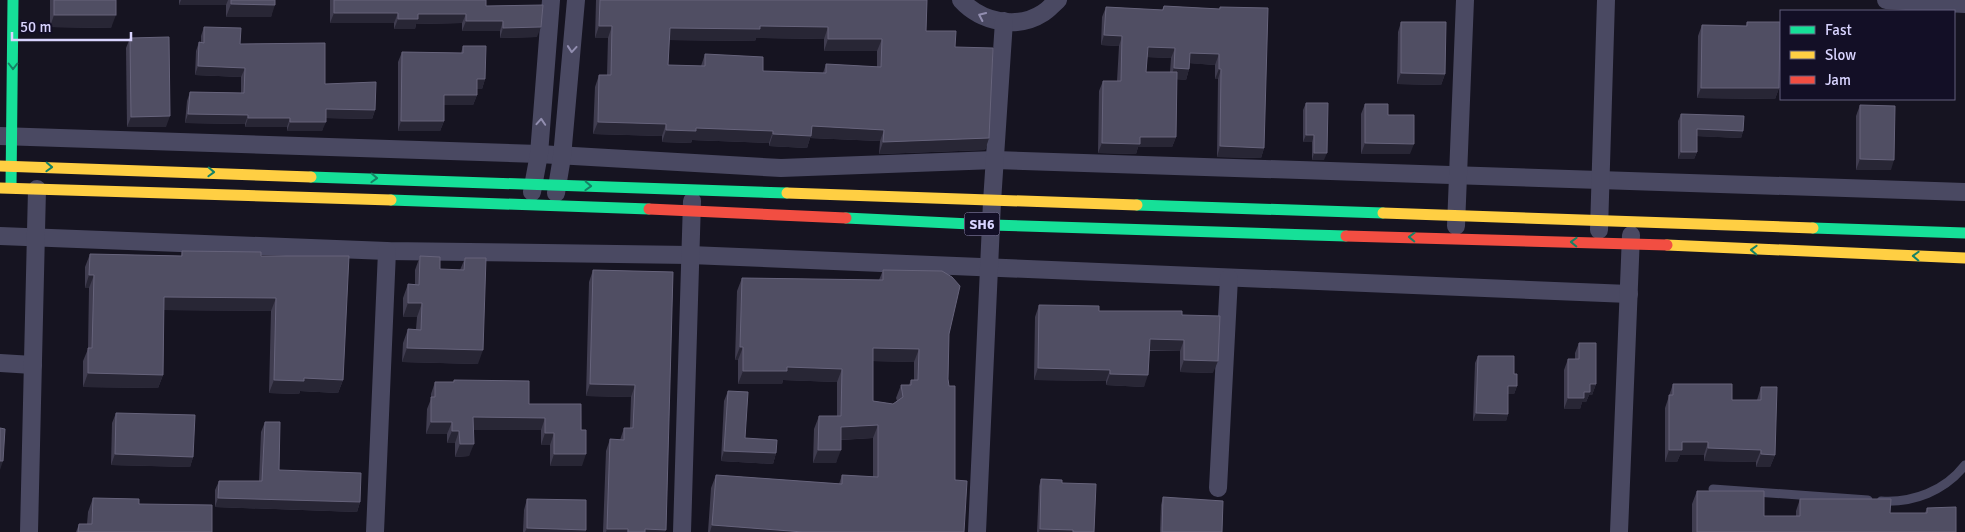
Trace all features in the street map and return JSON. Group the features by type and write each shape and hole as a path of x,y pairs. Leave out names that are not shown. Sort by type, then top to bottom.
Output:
{"main road":[{"path":"5,188 13,0"},
{"name":"SH6","path":"6,166 992,202 1965,233"},
{"name":"SH6","path":"5,188 692,210 991,225 1632,244 1965,258"}],"street":[{"path":"531,205 539,154 551,0"},
{"path":"555,206 562,157 576,0"},
{"path":"961,0 970,10 988,19 1018,22 1043,14 1058,0"},
{"path":"1456,239 1465,0"},
{"path":"1598,243 1606,0"},
{"path":"1886,0 1965,4"},
{"path":"977,532 992,202 1004,21"},
{"path":"6,136 539,154 562,157 781,168 995,160 1965,192"},
{"path":"29,532 38,190"},
{"path":"682,532 692,190"},
{"path":"1619,532 1632,244 1631,222"},
{"path":"0,236 387,251 690,255 1629,294"},
{"path":"375,532 387,251"},
{"path":"1218,488 1229,278"},
{"path":"0,363 33,365"}],"lane":[{"path":"1713,489 1888,501 1916,498 1937,489 1956,477 1965,465"}],"building":[{"path":"54,0 116,0 116,15 54,15"},
{"path":"231,0 275,0 275,5 231,4"},
{"path":"334,0 486,0 486,6 543,5 541,27 503,28 503,21 466,21 466,14 418,14 418,19 398,19 398,13 334,13"},
{"path":"600,0 927,0 926,31 956,31 955,47 993,48 989,138 883,142 884,130 812,126 811,136 773,134 773,131 696,128 696,131 666,130 666,124 598,122 599,75 611,75 612,26 599,26","holes":["760,26 828,27 828,39 882,39 881,67 826,64 826,73 763,71 763,57 705,54 705,66 668,65 670,28 760,29"]},
{"path":"1164,6 1220,9 1220,7 1268,8 1264,148 1220,146 1221,69 1219,69 1219,54 1190,53 1189,69 1174,68 1175,48 1148,47 1146,72 1177,72 1176,137 1140,137 1140,144 1102,143 1103,81 1121,81 1122,36 1104,35 1106,7 1163,10"},
{"path":"1401,22 1446,22 1445,74 1401,73"},
{"path":"1747,22 1780,22 1779,88 1701,88 1702,25 1747,26"},
{"path":"204,27 241,28 240,44 325,43 325,84 376,82 375,110 326,109 326,122 290,122 290,118 248,118 248,115 188,114 190,92 244,93 245,68 198,66 199,42 204,43"},
{"path":"169,37 170,116 131,117 130,38"},
{"path":"463,46 486,46 485,79 477,79 477,95 444,95 444,121 401,121 402,52 463,53"},
{"path":"1306,103 1328,103 1327,153 1314,153 1314,135 1306,135"},
{"path":"1365,104 1388,104 1388,115 1414,115 1414,144 1365,143"},
{"path":"1860,105 1895,106 1894,160 1860,159"},
{"path":"1681,114 1744,116 1743,131 1697,129 1697,152 1681,152"},
{"path":"182,251 261,252 261,256 349,256 343,380 304,378 304,381 274,380 276,298 164,297 163,375 88,373 88,348 92,348 94,275 89,275 90,254 182,256"},
{"path":"420,256 440,257 440,269 464,270 465,258 486,258 483,350 407,348 408,329 421,330 422,303 408,303 408,284 419,285"},
{"path":"593,270 673,272 666,530 645,529 645,532 628,532 628,529 607,529 610,439 624,440 624,428 633,428 635,385 590,384"},
{"path":"883,270 942,271 952,277 960,286 949,334 948,379 949,386 955,386 955,480 967,481 964,532 803,532 712,525 716,475 842,484 842,475 878,477 878,425 841,427 841,450 818,450 819,416 841,416 842,369 787,367 787,371 743,371 743,347 740,347 742,278 883,280","holes":["873,348 919,349 918,380 911,380 911,385 901,385 903,397 893,404 873,401"]},
{"path":"1039,305 1099,306 1099,311 1182,311 1182,315 1220,316 1218,361 1184,360 1184,340 1150,339 1148,375 1110,374 1110,370 1038,368"},
{"path":"1579,343 1596,343 1596,384 1590,384 1590,392 1584,392 1584,398 1568,398 1568,359 1579,359"},
{"path":"1478,356 1514,356 1514,374 1517,374 1517,386 1508,386 1508,414 1476,413"},
{"path":"454,380 529,381 529,404 581,404 581,430 586,430 586,454 554,454 554,433 545,433 545,418 473,417 474,444 460,444 459,431 452,431 452,422 431,422 431,397 435,397 435,382 454,382"},
{"path":"1673,384 1732,384 1732,400 1761,400 1761,387 1777,387 1775,455 1761,454 1761,450 1708,448 1708,442 1682,442 1682,450 1669,450 1669,395 1673,395"},
{"path":"728,391 748,392 745,438 777,440 776,453 724,451"},
{"path":"116,413 195,415 193,457 115,454"},
{"path":"265,422 280,422 279,470 361,473 360,502 218,498 219,481 262,481"},
{"path":"0,428 5,429 3,461 0,461"},
{"path":"1041,479 1062,480 1062,483 1096,484 1094,532 1040,529"},
{"path":"1697,491 1764,491 1764,516 1800,516 1800,499 1891,499 1890,513 1927,513 1927,508 1956,507 1956,532 1697,532"},
{"path":"1163,497 1223,501 1222,532 1162,532"},
{"path":"93,498 139,499 139,504 212,505 212,532 78,532 79,524 92,524"},
{"path":"527,499 586,500 586,530 527,528"}],"traffic: fast":[{"path":"11,187 13,0"},
{"path":"311,177 787,193"},
{"path":"391,200 649,209"},
{"path":"1137,205 1383,213"},
{"path":"846,218 991,225 1346,236"},
{"path":"1813,228 1965,233"}],"traffic: slow":[{"path":"0,166 311,177"},
{"path":"0,188 391,200"},
{"path":"787,193 1137,205"},
{"path":"1383,213 1813,228"},
{"path":"1667,245 1965,258"}],"traffic: jam":[{"path":"649,209 846,218"},
{"path":"1346,236 1667,245"}]}
